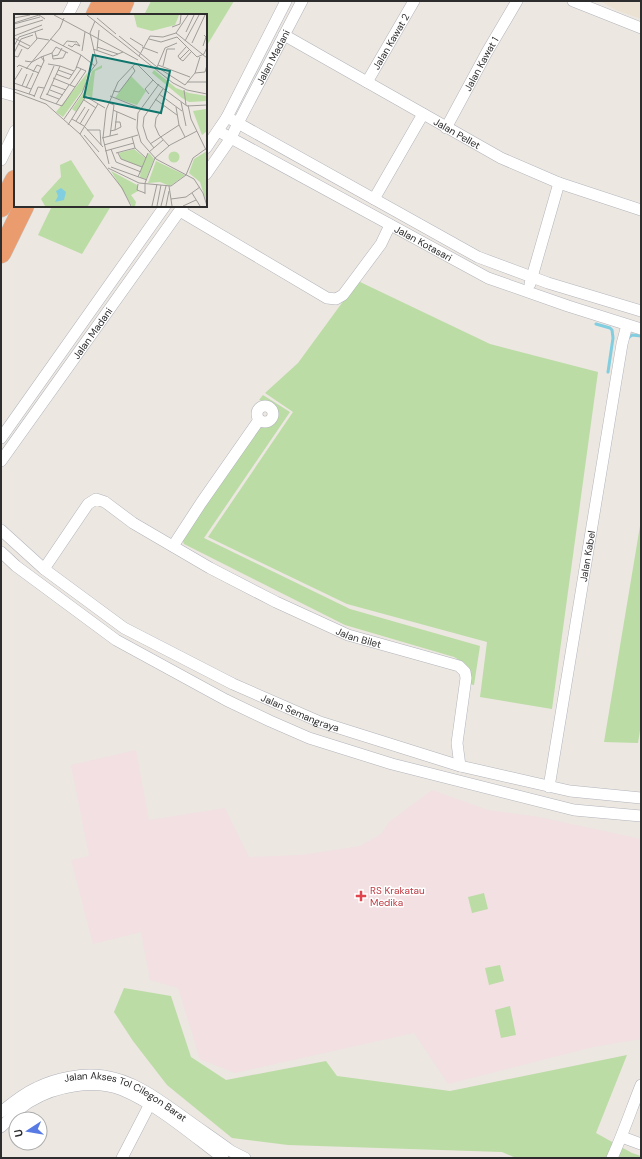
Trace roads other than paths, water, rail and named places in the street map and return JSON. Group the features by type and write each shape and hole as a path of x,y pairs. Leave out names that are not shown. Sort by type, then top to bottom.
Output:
{"highway":[{"path":"96,14 103,1"},
{"path":"118,14 124,1"},
{"path":"1,207 14,182"},
{"path":"1,253 24,207"}],"street":[{"path":"68,14 75,1"},
{"name":"Jalan Madani","path":"207,147 227,117 286,1"},
{"name":"Jalan Madani","path":"207,173 231,138 302,1"},
{"name":"Jalan Kawat 2","path":"367,82 414,1"},
{"name":"Jalan Kawat 1","path":"446,128 487,52 517,1"},
{"path":"573,1 641,28"},
{"name":"Jalan Pellet","path":"284,35 501,158 559,183 641,210"},
{"path":"1,92 14,96"},
{"path":"374,199 422,114"},
{"name":"Jalan Kotasari","path":"227,117 478,257 532,277 641,311"},
{"name":"Jalan Kotasari","path":"218,131 488,278 626,329 641,329"},
{"path":"1,160 14,133"},
{"path":"527,292 559,183"},
{"name":"Jalan Madani","path":"1,438 164,207"},
{"path":"182,209 327,298 336,299 343,295 368,263 381,244 390,225"},
{"name":"Jalan Madani","path":"1,461 182,209"},
{"name":"Jalan Kabel","path":"549,787 622,344 626,329"},
{"path":"173,546 259,420"},
{"name":"Jalan Bilet","path":"44,569 88,504 96,500 105,502 133,523 210,568 270,599 348,635 459,666 465,672 466,678 457,742 460,766"},
{"name":"Jalan Semangraya","path":"1,530 44,569 124,628 233,684 320,722 460,766 570,791 641,798"},
{"name":"Jalan Semangraya","path":"1,552 16,566 116,640 226,700 309,738 392,764 574,810 640,816"},
{"path":"226,700 233,684"},
{"path":"444,762 457,742"},
{"path":"640,816 641,798"},
{"name":"Jalan Akses Tol Cilegon Barat","path":"1,1112 17,1099 36,1087 75,1076 104,1076 126,1082 231,1151 245,1158"},
{"path":"1,1127 29,1102 42,1095 79,1086 95,1085 121,1090 152,1100 224,1158"},
{"path":"612,1158 622,1137 641,1085"},
{"path":"122,1158 152,1100"},
{"path":"622,1137 641,1144"}],"waterway":[{"path":"596,324 612,330 613,338 608,372"},
{"path":"628,338 632,335 641,336"}],"place":[{"name":"RS Krakatau Medika","path":"361,896"}]}
